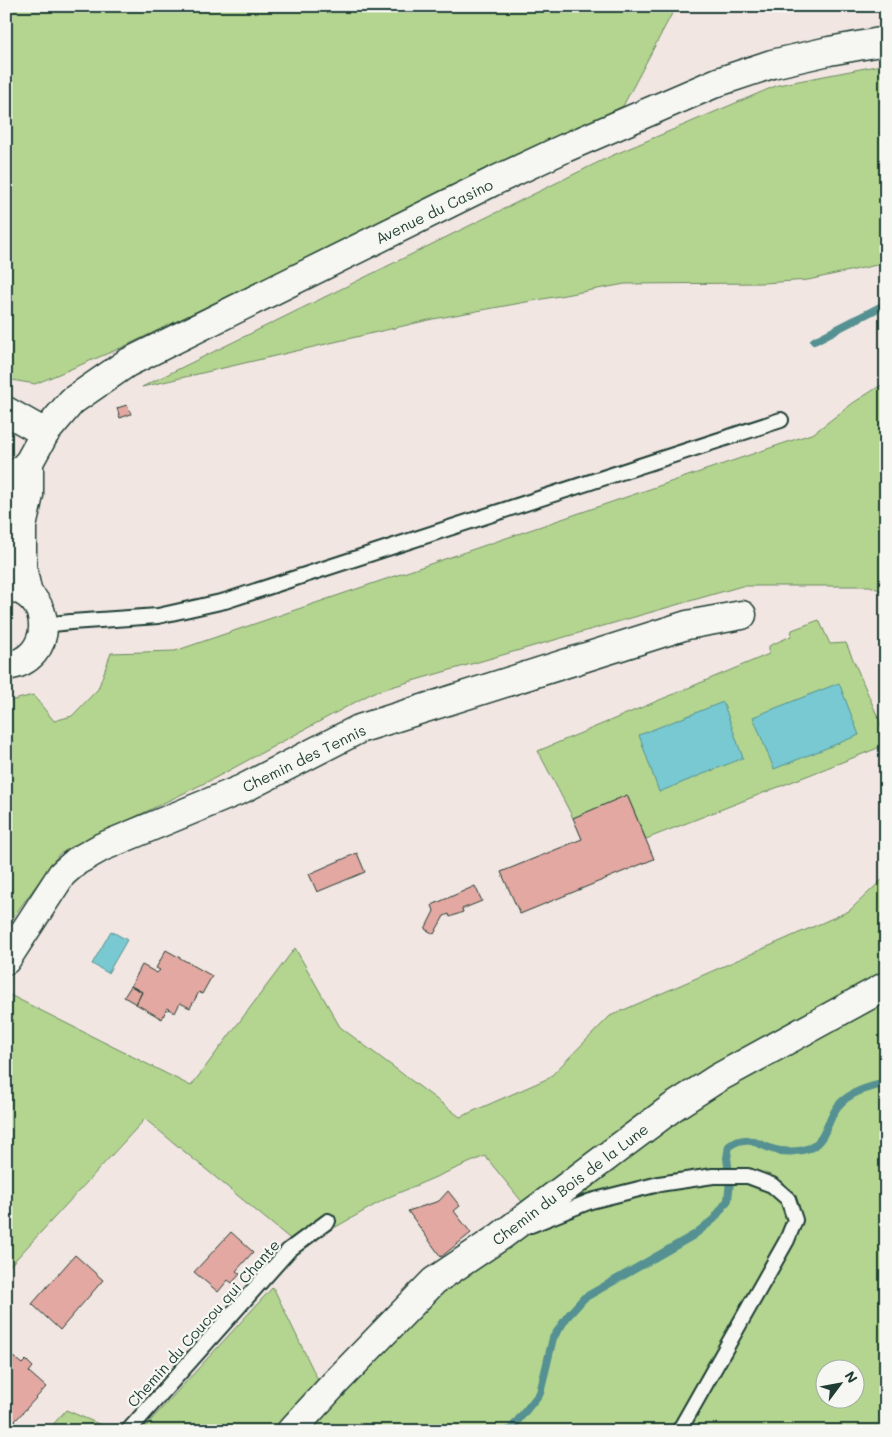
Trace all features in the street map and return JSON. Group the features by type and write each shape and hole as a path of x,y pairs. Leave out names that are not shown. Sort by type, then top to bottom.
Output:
{"street":[{"name":"Avenue du Casino","path":"6,495 10,482 29,462 45,433 72,401 127,363 492,182 718,82 772,64 886,41"},
{"path":"6,412 45,433"},
{"name":"Avenue du Casino","path":"17,590 22,566 22,526 29,495 29,462"},
{"path":"6,666 20,663 30,657 40,642 44,626 42,614 37,603 17,590"},
{"name":"Chemin des Tennis","path":"6,960 62,874 76,861 102,846 242,789 359,729 687,625 742,615"},
{"name":"Chemin du Bois de la Lune","path":"292,1431 335,1383 434,1281 501,1236 672,1107 718,1078 886,986"}],"lane":[{"path":"44,626 71,622 158,616 225,600 781,420"},
{"path":"501,1236 591,1201 659,1184 713,1176 748,1176 772,1185 788,1199 795,1220 787,1240 679,1431"},
{"name":"Chemin du Coucou qui Chante","path":"128,1431 289,1250 328,1221"}],"green space":[{"path":"6,6 676,6 623,106 123,347 35,384 6,379"},
{"path":"886,64 886,263 808,280 764,283 625,284 433,319 142,387 611,156 778,85"},
{"path":"886,382 886,593 870,586 742,586 374,692 215,778 59,854 6,927 6,702 33,695 54,721 72,716 98,689 111,653 175,651 814,433 853,403"},
{"path":"819,620 830,644 846,643 886,736 886,743 883,746 646,839 627,795 573,818 538,751 769,654 769,646 791,636 792,630"},
{"path":"886,876 886,1431 141,1431 273,1287 331,1407 438,1292 540,1224 485,1156 389,1197 300,1247 145,1119 6,1270 6,1001 10,995 191,1086 295,948 340,1027 460,1117 549,1078 610,1016 849,911"},
{"path":"66,1410 115,1431 47,1431"}],"water":[{"path":"839,683 859,735 774,769 753,717"},
{"path":"723,702 743,758 659,792 639,735"},
{"path":"111,931 127,940 108,973 92,964"}],"building":[{"path":"127,405 131,414 120,418 117,408"},
{"path":"627,795 654,859 520,914 501,872 582,839 573,818"},
{"path":"357,853 365,872 317,892 309,874"},
{"path":"475,886 482,901 462,909 463,912 450,917 449,914 444,916 434,934 425,929 434,911 432,905"},
{"path":"166,950 212,976 202,994 199,992 190,1008 180,1003 175,1013 167,1008 162,1019 136,1004 142,992 131,986 142,965 157,973 160,970 156,968"},
{"path":"131,986 142,992 136,1004 124,997"},
{"path":"448,1191 460,1206 454,1211 471,1233 441,1257 408,1211 439,1201"},
{"path":"231,1232 253,1252 236,1271 240,1274 232,1283 228,1280 218,1292 194,1272"},
{"path":"75,1255 103,1280 60,1330 32,1304"},
{"path":"13,1357 22,1364 26,1360 33,1367 29,1372 46,1387 15,1421 6,1412 6,1365"}],"waterway":[{"path":"814,341 886,304"},
{"path":"507,1431 511,1429 540,1393 553,1338 567,1317 584,1298 694,1235 714,1219 728,1200 730,1181 727,1158 729,1146 735,1142 746,1140 781,1151 796,1151 810,1148 820,1140 835,1111 843,1101 860,1091 886,1083"}]}
